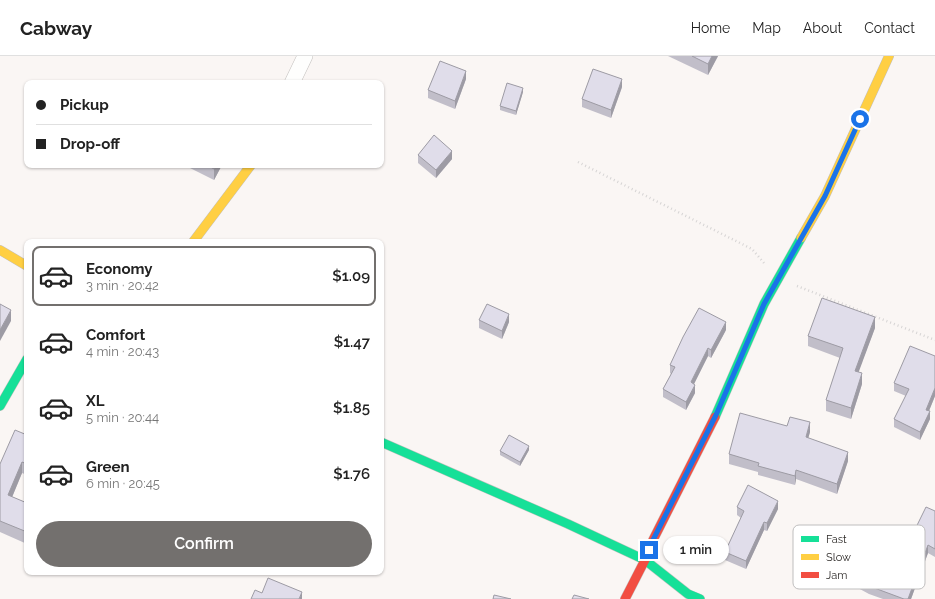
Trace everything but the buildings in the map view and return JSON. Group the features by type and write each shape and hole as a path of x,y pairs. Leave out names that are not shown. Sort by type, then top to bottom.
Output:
{"street":[{"path":"293,80 305,56"},
{"path":"625,599 716,415 764,304 825,196 889,56"},
{"path":"195,239 249,168"},
{"path":"0,250 24,264"},
{"path":"0,406 24,364"},
{"path":"384,443 568,524 645,560 688,594 700,599"}],"path":[{"path":"578,162 752,249 778,279 935,340"}],"traffic: fast":[{"path":"715,417 764,304 801,238"},
{"path":"0,406 24,364"},
{"path":"384,443 568,524 645,560 688,594 700,599"}],"traffic: slow":[{"path":"801,238 825,196 889,56"},
{"path":"195,239 249,168"},
{"path":"0,250 24,264"}],"traffic: jam":[{"path":"625,599 715,417"}],"route":[{"path":"649,550 716,415 764,304 825,196 860,119"}]}
